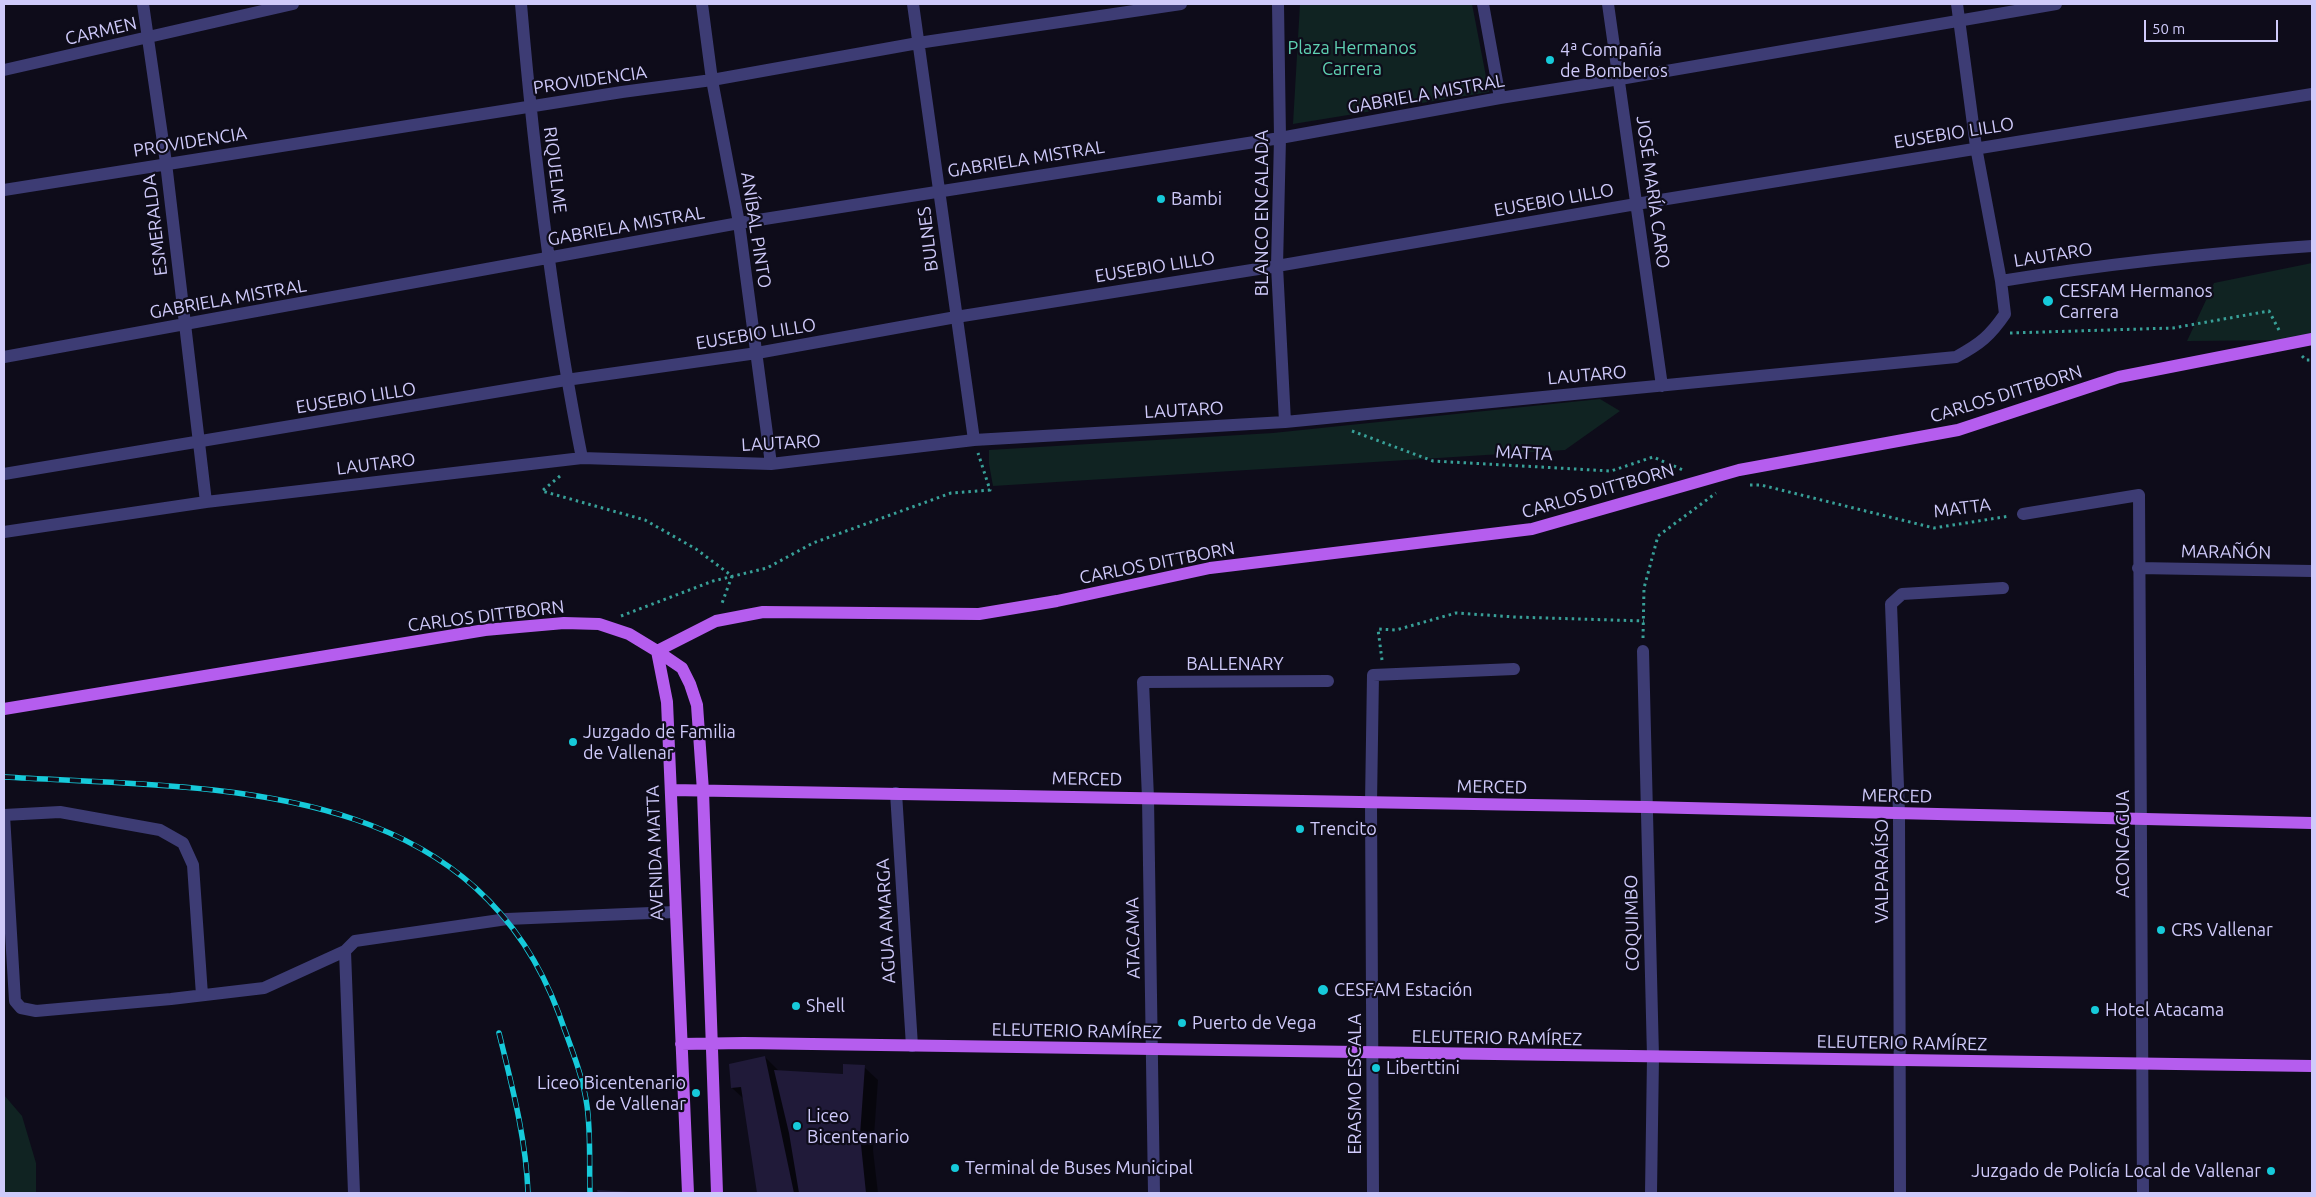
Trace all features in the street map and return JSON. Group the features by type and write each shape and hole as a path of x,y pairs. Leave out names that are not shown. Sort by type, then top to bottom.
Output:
{"main road":[{"name":"CARLOS DITTBORN","path":"4,709 485,630 564,623 600,624 629,634 657,651 716,621 762,612 979,614 1057,601 1210,568 1532,529 1739,470 1958,430 2119,377 2312,339"},
{"name":"AVENIDA MATTA","path":"657,651 667,702 688,1193"},
{"path":"657,651 682,668 697,705 703,791 717,1193"},
{"name":"MERCED","path":"671,790 1646,807 2312,823"},
{"name":"ELEUTERIO RAMÍREZ","path":"681,1044 2312,1066"}],"street":[{"name":"ESMERALDA","path":"143,4 166,163 206,502"},
{"name":"CARMEN","path":"4,70 293,4"},
{"name":"RIQUELME","path":"521,4 530,106 549,258 566,380 582,458"},
{"name":"ANÍBAL PINTO","path":"702,4 712,80 739,223 771,464"},
{"name":"BULNES","path":"914,4 974,440"},
{"name":"PROVIDENCIA","path":"4,190 530,106 712,80 918,43 1181,4"},
{"name":"BLANCO ENCALADA","path":"1278,4 1280,138 1277,266 1285,422"},
{"path":"1483,4 1500,98"},
{"name":"JOSÉ MARÍA CARO","path":"1608,4 1662,386"},
{"path":"1957,4 1976,147 2001,281"},
{"name":"GABRIELA MISTRAL","path":"4,357 185,326 739,223 1280,138 1500,98 1620,80 2056,4"},
{"name":"EUSEBIO LILLO","path":"4,474 566,380 757,353 956,317 1277,266 1976,147 2312,94"},
{"name":"LAUTARO","path":"4,532 206,502 582,458 771,464 974,440 1285,422 1956,356 1980,345 1992,333 2005,314 2001,281 2080,268 2202,254 2312,246"},
{"name":"ACONCAGUA","path":"2023,514 2140,495 2138,568 2142,1193"},
{"name":"MARAÑÓN","path":"2138,568 2312,571"},
{"name":"VALPARAÍSO","path":"1900,1193 1899,813 1890,604 1902,594 2003,588"},
{"name":"COQUIMBO","path":"1643,651 1653,1057 1651,1193"},
{"path":"1379,674 1514,669"},
{"name":"ERASMO ESCALA","path":"1373,1193 1371,803 1379,674"},
{"name":"BALLENARY","path":"1143,682 1328,681"},
{"name":"ATACAMA","path":"1143,682 1148,798 1154,1193"},
{"name":"AGUA AMARGA","path":"896,793 912,1046"},
{"path":"202,995 193,865 183,843 160,830 60,812 4,815 15,1000 21,1008 36,1011 202,995 264,988 345,951 355,942 507,919 675,912"},
{"path":"345,951 354,1193"}],"path":[{"path":"1992,333 2172,328 2269,311 2286,344 2306,360 2312,360"},
{"name":"MATTA","path":"1346,428 1433,461 1611,471 1653,457 1705,479"},
{"path":"600,624 713,581 768,568 813,543 951,493 990,490 974,440"},
{"path":"562,475 542,491 645,520 696,549 732,576"},
{"name":"MATTA","path":"1745,484 1761,485 1934,528 2023,514"},
{"path":"1643,651 1644,588 1658,536 1721,490"},
{"path":"716,621 732,576"},
{"path":"1379,674 1378,629 1396,630 1456,614 1515,618 1644,621"}],"green space":[{"name":"Plaza Hermanos Carrera","path":"1300,4 1472,4 1489,92 1293,124"},
{"path":"2312,263 2312,335 2286,340 2187,341 2214,283"},
{"path":"1600,399 1620,411 1565,450 993,486 989,464 989,450 1273,433"},
{"path":"4,1095 22,1116 36,1163 36,1193 4,1193"}],"building":[{"path":"765,1056 794,1193 757,1193 741,1087 731,1088 729,1064"},
{"path":"843,1064 865,1065 860,1135 866,1193 799,1193 789,1133 774,1070 843,1074"},
{"path":"597,1190 632,1192 632,1193 598,1193"}],"railway":[{"path":"4,777 167,786 248,795 327,811 400,838 464,878 518,936 559,1014 585,1094 589,1127 590,1193"},
{"path":"499,1033 521,1132 528,1193"}],"place":[{"name":"4ª Compañía de Bomberos","path":"1550,60"},
{"name":"Bambi","path":"1161,199"},
{"name":"CESFAM Hermanos Carrera","path":"2048,301"},
{"name":"Juzgado de Familia de Vallenar","path":"573,742"},
{"name":"Trencito","path":"1300,829"},
{"name":"CRS Vallenar","path":"2161,930"},
{"name":"CESFAM Estación","path":"1323,990"},
{"name":"Shell","path":"796,1006"},
{"name":"Hotel Atacama","path":"2095,1010"},
{"name":"Puerto de Vega","path":"1182,1023"},
{"name":"Liberttini","path":"1376,1068"},
{"name":"Liceo Bicentenario de Vallenar","path":"696,1093"},
{"name":"Liceo Bicentenario","path":"797,1126"},
{"name":"Terminal de Buses Municipal","path":"955,1168"},
{"name":"Juzgado de Policía Local de Vallenar","path":"2271,1171"}]}
